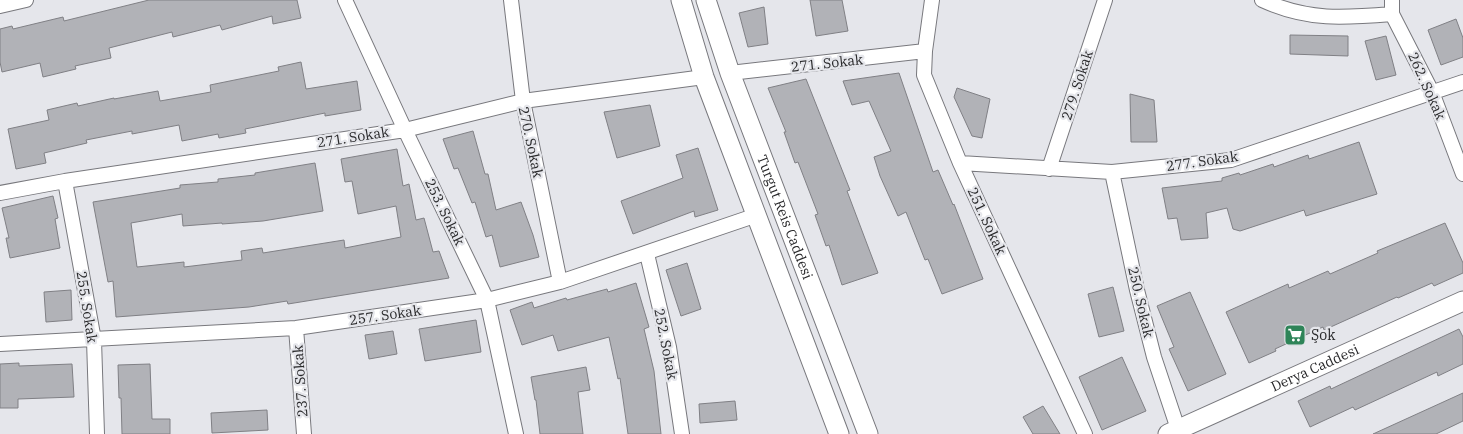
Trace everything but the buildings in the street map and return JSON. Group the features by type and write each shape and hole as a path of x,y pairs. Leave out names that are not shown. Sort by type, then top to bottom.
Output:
{"main road":[{"name":"Turgut Reis Caddesi","path":"681,0 704,77 838,434"},
{"name":"Turgut Reis Caddesi","path":"706,0 730,73 868,434"},
{"name":"Derya Caddesi","path":"1173,432 1463,301"}],"street":[{"path":"0,6 26,0"},
{"name":"253. Sokak","path":"345,0 487,300 516,434"},
{"name":"270. Sokak","path":"511,0 523,101 560,282"},
{"name":"251. Sokak","path":"932,0 924,51 924,75 960,163 1085,434"},
{"name":"279. Sokak","path":"1049,169 1105,0"},
{"path":"1262,0 1283,9 1318,16 1355,17 1392,7"},
{"name":"262. Sokak","path":"1392,7 1432,92 1463,174"},
{"name":"271. Sokak","path":"730,73 843,62 924,51"},
{"name":"271. Sokak","path":"0,193 65,180 405,130 523,101 704,77"},
{"name":"277. Sokak","path":"960,163 1112,172 1232,160 1463,82"},
{"name":"250. Sokak","path":"1112,172 1138,290 1173,432"},
{"name":"255. Sokak","path":"65,180 94,340 97,434"},
{"name":"257. Sokak","path":"0,344 296,328 487,300 560,282 647,254 757,215"},
{"name":"252. Sokak","path":"647,254 669,346 682,434"},
{"name":"237. Sokak","path":"296,328 304,434"}],"place":[{"name":"Şok","path":"1295,335"}]}
